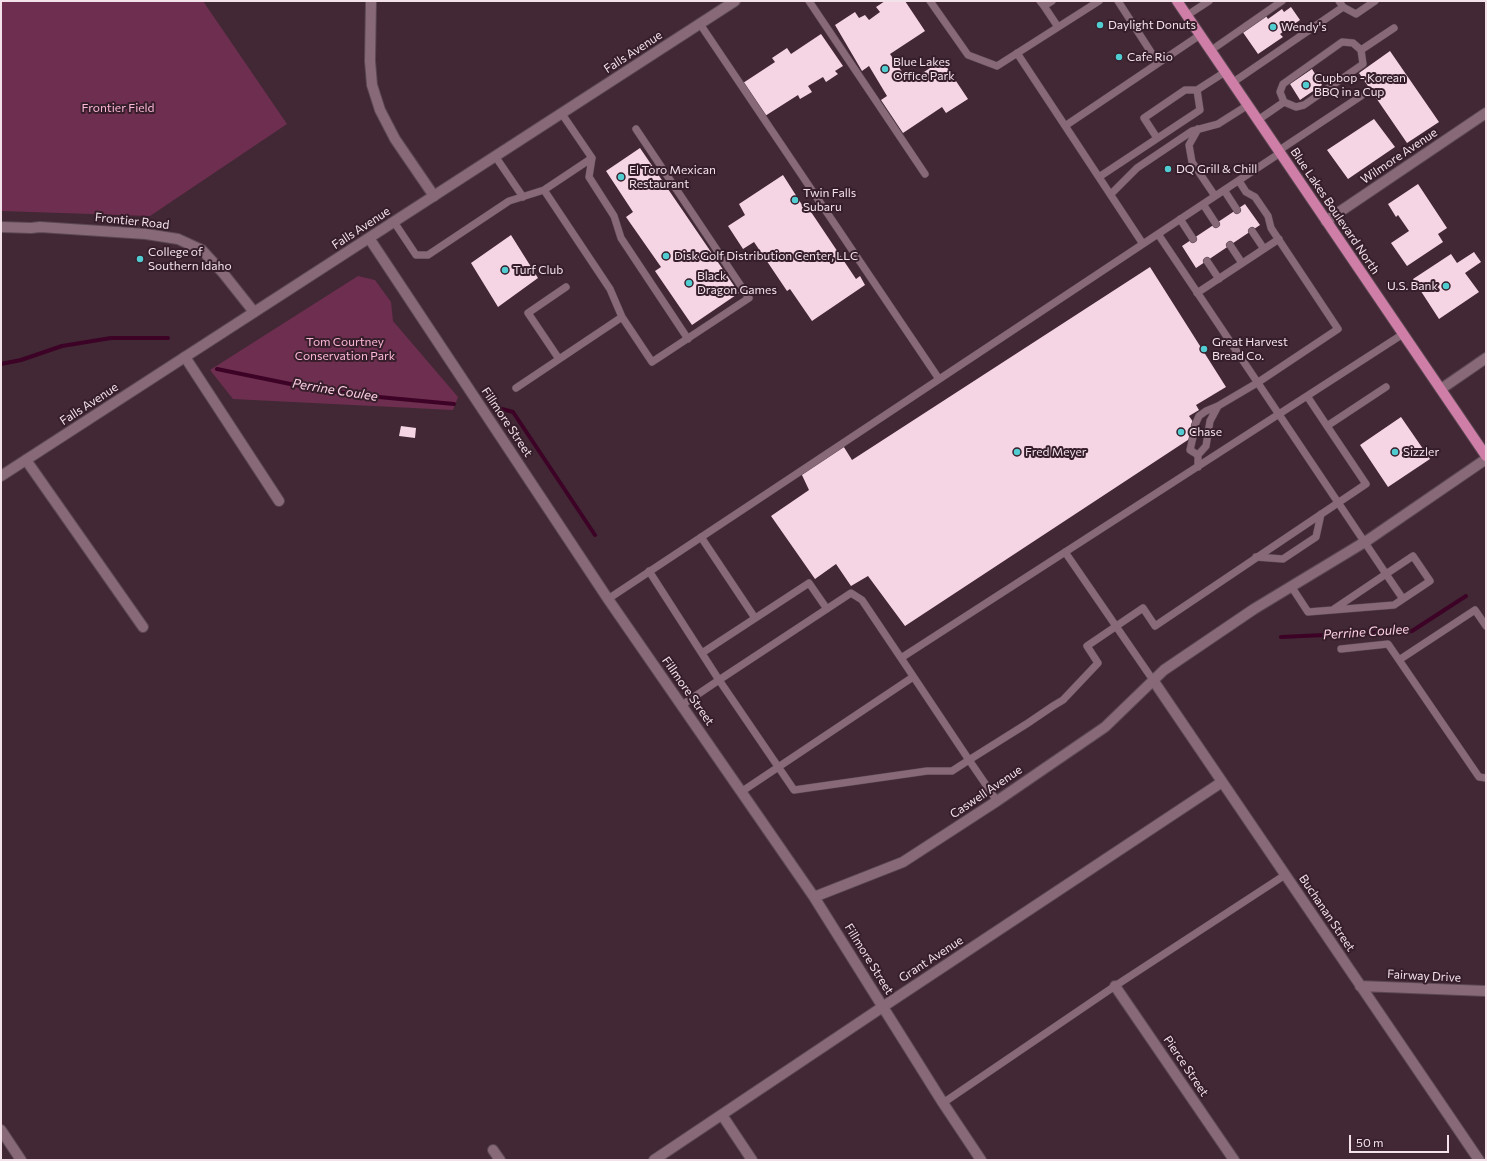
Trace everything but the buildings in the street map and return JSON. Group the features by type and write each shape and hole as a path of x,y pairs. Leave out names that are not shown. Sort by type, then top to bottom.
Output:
{"main road":[{"name":"Blue Lakes Boulevard North","path":"1177,1 1486,456"}],"street":[{"path":"371,1 370,61 372,85 380,110 395,139 434,196"},
{"name":"Falls Avenue","path":"1,476 735,1"},
{"name":"Wilmore Avenue","path":"1326,221 1486,113"},
{"name":"Frontier Road","path":"1,227 40,227 146,234 178,239 202,250 223,273 254,312"},
{"name":"Fillmore Street","path":"369,238 608,599 814,897 884,1006 943,1103 981,1160"},
{"path":"185,357 279,502"},
{"path":"1441,389 1486,358"},
{"name":"Caswell Avenue","path":"814,897 903,862 997,801 1105,727 1164,670 1254,609 1364,542 1486,459"},
{"path":"26,460 143,627"},
{"name":"Buchanan Street","path":"1153,680 1478,1160"},
{"name":"Grant Avenue","path":"654,1160 1222,782"},
{"name":"Pierce Street","path":"1115,986 1234,1160"},
{"name":"Fairway Drive","path":"1360,986 1486,991"},
{"path":"722,1115 752,1160"},
{"path":"1,1130 21,1160"},
{"path":"493,1150 500,1160"}],"lane":[{"path":"809,1 925,174"},
{"path":"930,1 968,55 998,66 1099,1"},
{"path":"1052,1 1042,4 1058,27"},
{"path":"1118,1 1158,63"},
{"path":"1186,16 1209,1"},
{"path":"1210,51 1282,1"},
{"path":"1232,83 1341,4 1356,14 1375,1"},
{"path":"700,24 939,379"},
{"path":"1361,50 1394,28"},
{"path":"1065,126 1200,35"},
{"path":"1342,42 1353,43 1361,50 1363,64 1304,106 1296,107 1284,102 1280,92 1283,84 1342,42"},
{"path":"1017,53 1144,244"},
{"path":"1157,138 1144,118 1185,90 1198,90 1225,72"},
{"path":"1099,177 1200,110 1198,90"},
{"path":"608,599 1239,181 1361,96"},
{"path":"1258,120 1284,102"},
{"path":"1111,194 1137,168 1192,131 1218,124 1248,105"},
{"path":"562,114 592,158 589,177 614,216 621,238 688,339"},
{"path":"544,190 610,289 622,317 652,362 688,339 749,298 636,129"},
{"path":"1198,129 1189,145 1192,162 1215,196"},
{"path":"495,156 523,197"},
{"path":"394,222 416,255 428,255 509,201 544,190 592,158"},
{"path":"1195,425 1199,416 1206,411 1218,406 1257,383 1338,329 1271,228 1268,216 1255,197 1246,192 1239,181"},
{"path":"1224,190 1237,210"},
{"path":"1203,204 1216,224"},
{"path":"1180,219 1193,239"},
{"path":"1252,231 1264,249"},
{"path":"1158,234 1337,503 1403,599"},
{"path":"1197,293 1279,239"},
{"path":"1230,246 1242,264"},
{"path":"1207,261 1219,279"},
{"path":"559,359 528,313 566,287"},
{"path":"516,388 622,317"},
{"path":"900,658 1403,334"},
{"path":"1327,426 1386,387"},
{"path":"649,571 719,680 794,790 927,771 952,771 1063,700 1098,663 1087,646 1143,608 1155,626 1366,484 1307,396"},
{"path":"1198,466 1198,455 1206,446 1210,421 1218,406"},
{"path":"1193,437 1190,450 1198,455"},
{"path":"1256,557 1283,559 1316,537 1321,514"},
{"path":"701,537 755,618"},
{"path":"1065,552 1153,680"},
{"path":"1291,586 1308,612 1394,605 1430,581 1413,556 1332,610"},
{"path":"702,653 809,583 827,609"},
{"path":"682,706 851,593 862,600 997,801"},
{"path":"1399,660 1475,610 1486,626"},
{"path":"1341,649 1388,644 1479,777 1486,778"},
{"path":"741,792 913,677"},
{"path":"943,1103 1115,986 1285,875"}],"green space":[{"name":"Frontier Field","path":"1,1 203,1 287,124 150,216 1,211"},
{"name":"Tom Courtney Conservation Park","path":"358,276 375,280 391,302 393,321 458,397 453,410 233,399 210,370"}],"waterway":[{"name":"Perrine Coulee","path":"1,364 21,360 62,346 111,338 168,338"},
{"name":"Perrine Coulee","path":"217,369 305,387 357,395 454,404"},
{"name":"Perrine Coulee","path":"502,409 513,412 595,535"},
{"name":"Perrine Coulee","path":"1281,637 1412,631 1466,596"}],"place":[{"name":"Daylight Donuts","path":"1100,25"},
{"name":"Wendy's","path":"1273,27"},
{"name":"Cafe Rio","path":"1119,57"},
{"name":"Blue Lakes Office Park","path":"885,69"},
{"name":"Cupbop - Korean BBQ in a Cup","path":"1306,85"},
{"name":"DQ Grill & Chill","path":"1168,169"},
{"name":"El Toro Mexican Restaurant","path":"621,177"},
{"name":"Twin Falls Subaru","path":"795,200"},
{"name":"Disk Golf Distribution Center, LLC","path":"666,256"},
{"name":"College of Southern Idaho","path":"140,259"},
{"name":"Turf Club","path":"505,270"},
{"name":"Black Dragon Games","path":"689,283"},
{"name":"U.S. Bank","path":"1446,286"},
{"name":"Great Harvest Bread Co.","path":"1204,349"},
{"name":"Chase","path":"1181,432"},
{"name":"Fred Meyer","path":"1017,452"},
{"name":"Sizzler","path":"1395,452"}]}
